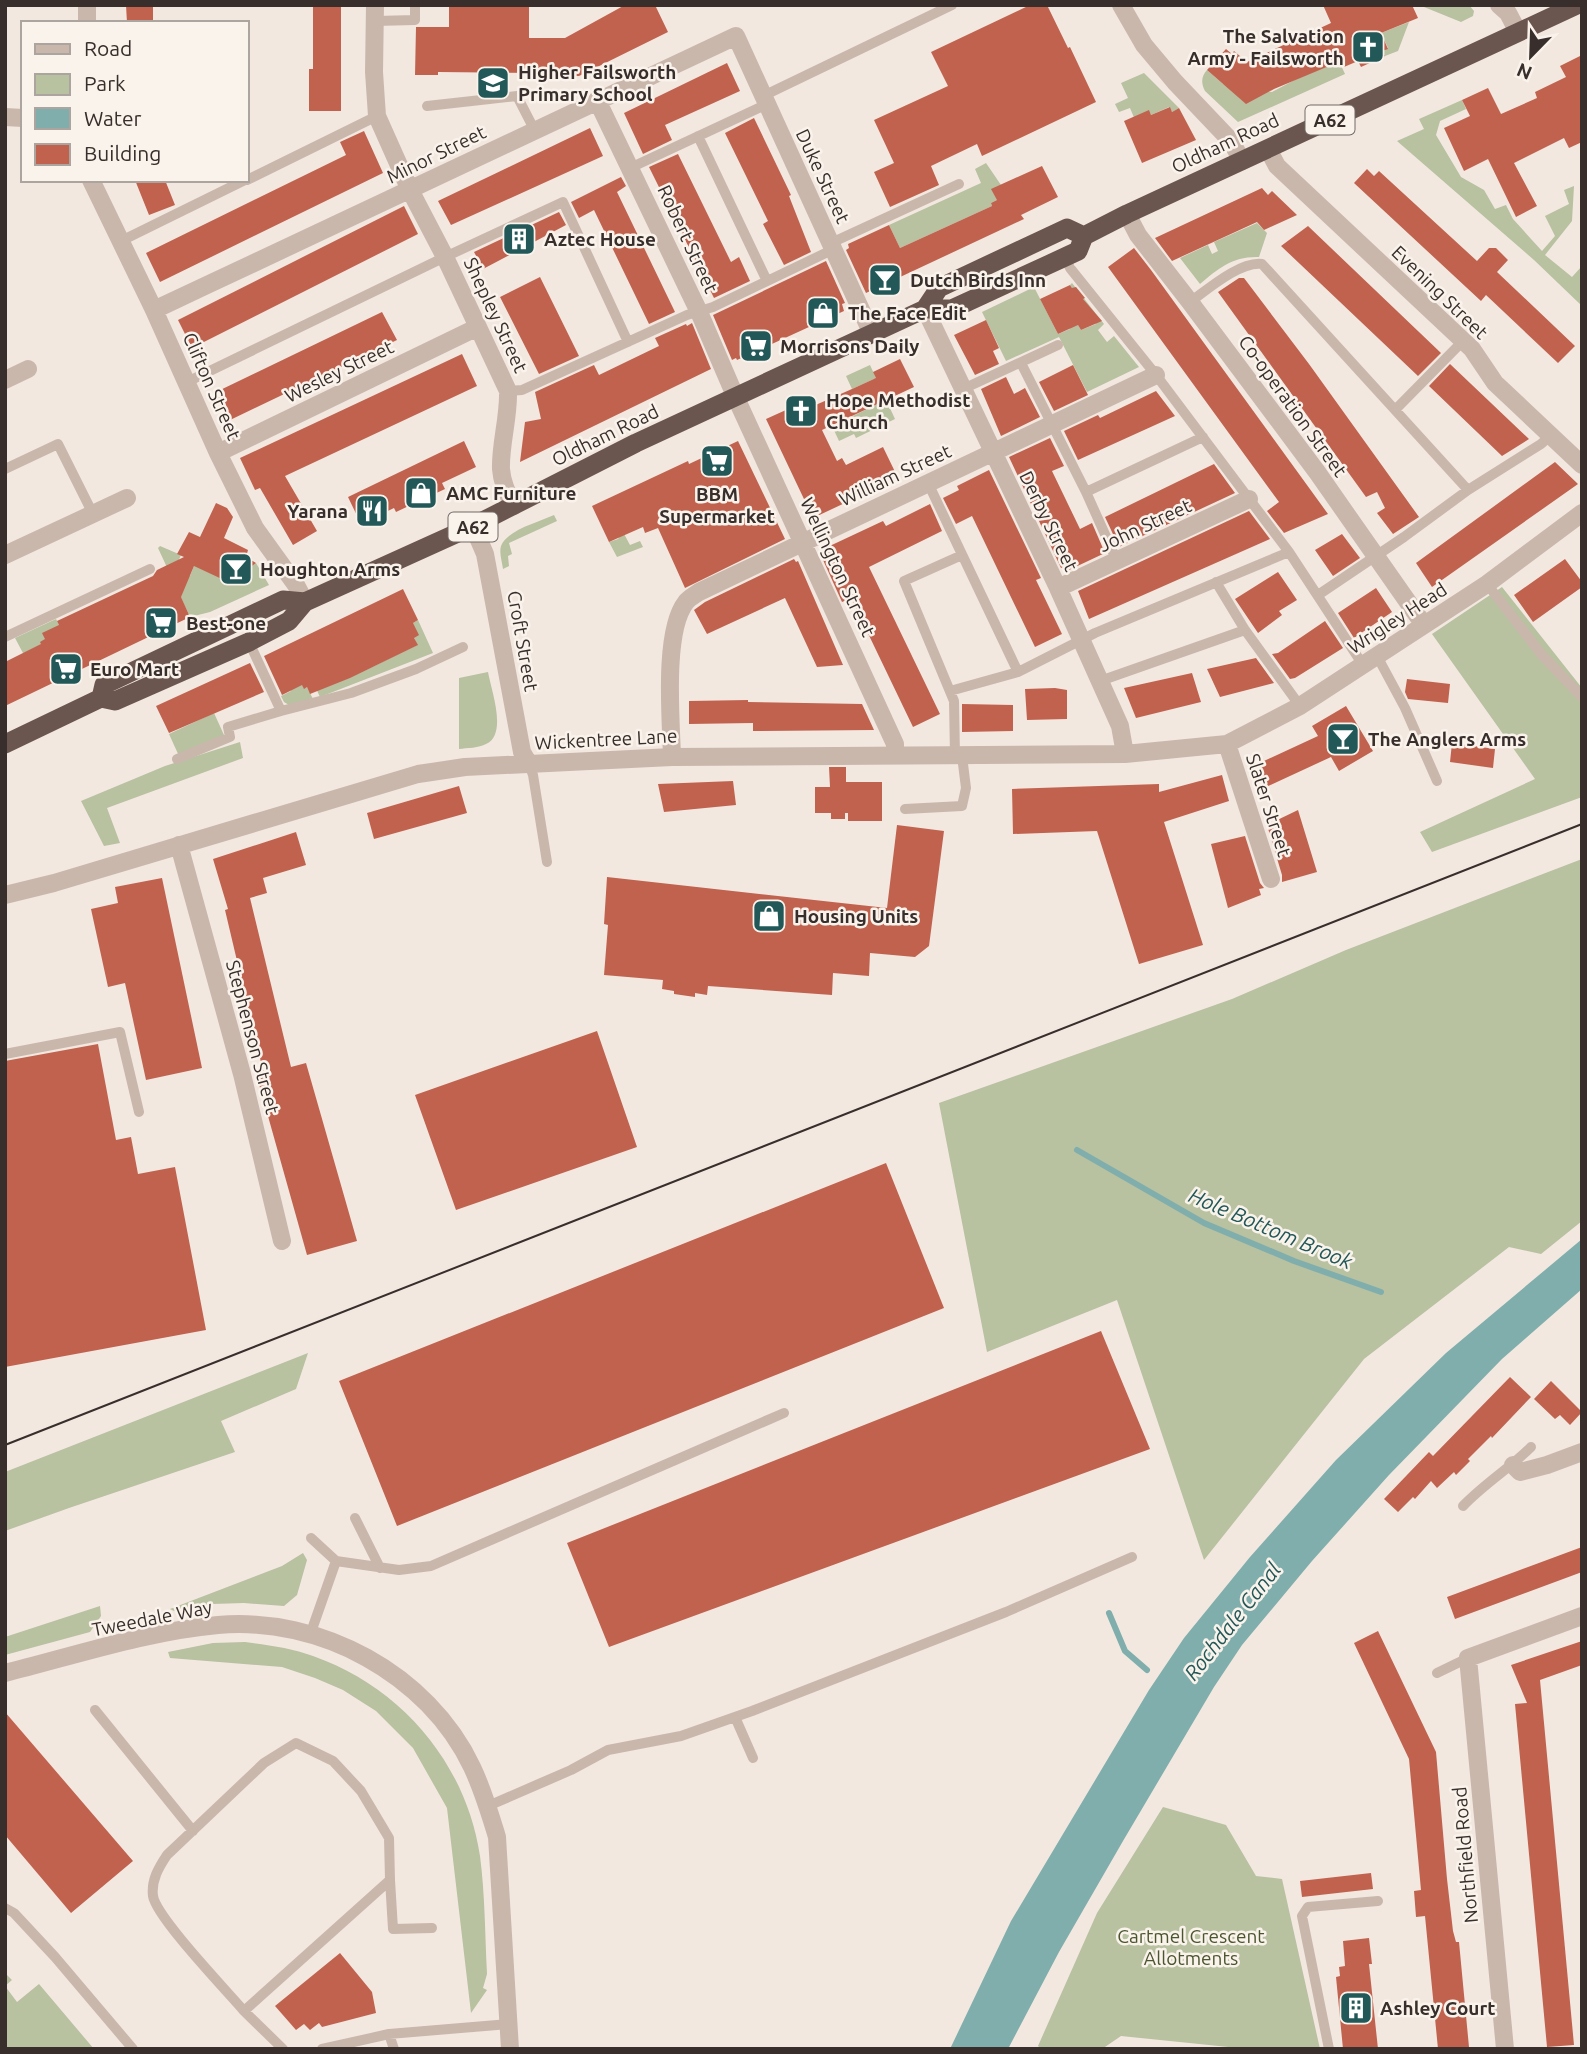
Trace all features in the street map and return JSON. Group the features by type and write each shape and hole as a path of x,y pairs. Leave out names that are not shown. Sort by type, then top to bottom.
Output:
{"highway":[{"name":"Oldham Road","path":"5,744 101,698 116,701 248,642 289,621 306,602 473,526 636,443 925,309 953,309 1078,251 1083,236 1127,214 1577,5"},
{"name":"Oldham Road","path":"925,309 939,288 1067,228 1083,236"},
{"name":"Oldham Road","path":"101,698 104,685 283,600 306,602"}],"street":[{"path":"1121,5 1144,45 1231,141 1242,161"},
{"path":"1499,5 1508,13 1518,32"},
{"path":"375,13 374,72 377,116"},
{"name":"Duke Street","path":"736,36 872,334"},
{"name":"Minor Street","path":"154,310 736,36"},
{"name":"Robert Street","path":"597,100 699,312 736,398"},
{"name":"Shepley Street","path":"377,116 508,391 501,469 504,488 513,506"},
{"name":"Evening Street","path":"1268,149 1277,166 1472,349 1495,383 1582,465"},
{"name":"Clifton Street","path":"92,182 255,528 306,602"},
{"name":"Co-operation Street","path":"1127,214 1138,235 1376,555 1424,625"},
{"name":"Derby Street","path":"925,309 1100,681 1120,726 1125,754"},
{"name":"Wesley Street","path":"218,453 478,327"},
{"path":"5,380 28,369"},
{"name":"William Street","path":"672,757 673,638 679,615 686,602 699,592 1156,375"},
{"name":"Wellington Street","path":"736,398 895,744 895,757"},
{"path":"5,555 127,498"},
{"name":"John Street","path":"1058,588 1249,499"},
{"name":"Wrigley Head","path":"1227,744 1300,706 1370,661 1488,584 1582,513"},
{"name":"Croft Street","path":"473,526 485,554 522,752 529,764"},
{"name":"Wickentree Lane","path":"5,895 54,883 418,774 465,767 672,757 1125,754 1227,744"},
{"name":"Slater Street","path":"1227,744 1271,879"},
{"name":"Stephenson Street","path":"179,845 242,1074 282,1241"},
{"path":"1513,1465 1520,1472 1582,1452"},
{"path":"1468,1658 1582,1616"},
{"name":"Tweedale Way","path":"5,1673 138,1640 218,1625 244,1624 283,1629 336,1643 366,1656 424,1700 442,1720 471,1766 488,1806 497,1837 510,2049"},
{"name":"Northfield Road","path":"1468,1658 1505,2049"}],"lane":[{"path":"375,13 415,20 415,5"},
{"path":"630,167 698,136 953,5"},
{"path":"428,106 517,96 534,129"},
{"path":"248,179 377,116"},
{"path":"698,136 767,281"},
{"path":"121,241 242,182"},
{"path":"508,391 522,390 687,315 713,307 959,184"},
{"path":"187,382 563,202 628,342"},
{"path":"1065,257 1070,268 1156,375 1405,708 1437,781"},
{"path":"1190,302 1237,270 1254,263 1262,264 1468,490"},
{"path":"1395,410 1463,341"},
{"path":"963,389 1058,345"},
{"path":"1021,363 1086,492 1117,561"},
{"path":"1318,595 1550,436"},
{"path":"1086,492 1203,437"},
{"path":"5,469 58,444 93,514"},
{"path":"928,483 1018,672"},
{"path":"950,691 1018,672 1082,641 1289,552"},
{"path":"905,809 962,806 966,788 959,756 954,701 904,581 962,555"},
{"path":"5,637 150,569"},
{"path":"1216,582 1245,630 1300,706"},
{"path":"1488,584 1542,655 1582,696"},
{"path":"1100,681 1245,630"},
{"path":"248,642 281,711"},
{"path":"177,759 230,737 228,727 351,693 416,669 463,647"},
{"path":"529,764 547,862"},
{"path":"5,1054 120,1032 139,1112"},
{"path":"311,1538 336,1561 399,1570 430,1566 784,1413"},
{"path":"1463,1506 1531,1447"},
{"path":"355,1518 380,1567"},
{"path":"488,1806 571,1770 608,1750 681,1736 735,1717 1006,1612 1132,1556"},
{"path":"310,1635 336,1561"},
{"path":"1437,1673 1468,1658"},
{"path":"95,1710 193,1831"},
{"path":"735,1717 753,1758"},
{"path":"283,2049 244,2011 200,1961 159,1910 153,1898 157,1871 167,1855 264,1763 296,1743 333,1761 361,1791 389,1838 393,1929 432,1928"},
{"path":"244,2011 390,1880"},
{"path":"1329,2049 1302,1916 1308,1907 1378,1901"},
{"path":"5,1908 23,1922 133,2049"},
{"path":"322,2049 389,2034 509,2024"},
{"path":"389,2034 394,2049"}],"green space":[{"path":"1469,5 1474,11 1473,16 1461,22 1424,7"},
{"path":"1409,22 1398,51 1385,56 1382,51 1388,48 1381,33"},
{"path":"1338,59 1345,74 1238,122 1205,91 1202,83 1207,70 1223,84 1272,92"},
{"path":"1144,73 1179,108 1172,112 1169,107 1151,115 1149,111 1138,127 1130,108 1119,112 1115,104 1128,98 1121,83"},
{"path":"1462,100 1466,109 1440,121 1436,135 1461,177 1484,190 1495,209 1506,205 1513,219 1542,251 1555,236 1545,216 1569,204 1564,190 1574,186 1572,221 1545,255 1572,277 1582,266 1582,306 1534,260 1397,141 1424,129 1419,119"},
{"path":"986,163 1001,185 997,200 991,203 992,206 900,248 889,225 981,183 975,169"},
{"path":"1257,223 1267,233 1259,257 1234,261 1200,284 1180,258 1208,245 1212,254 1218,251 1214,242"},
{"path":"1072,283 1104,324 1098,330 1107,342 1114,336 1139,367 1087,392 1059,337 1006,361 982,312 1034,287 1058,334 1070,329 1072,314 1081,330 1096,324 1070,285"},
{"path":"870,365 895,419 856,438 854,434 839,441 832,426 884,401 874,379 852,389 846,376"},
{"path":"554,515 557,521 509,543 512,554 508,556 509,566 503,569 500,551 504,540 516,531"},
{"path":"623,532 630,545 640,541 643,547 617,557 609,542 618,539"},
{"path":"160,546 181,555 175,569 190,576 196,561 224,580 227,575 236,578 256,563 269,585 210,612 190,617 158,548"},
{"path":"1502,587 1582,688 1582,797 1432,852 1420,832 1535,779 1432,634"},
{"path":"56,619 69,644 45,639 47,654 23,653 15,638"},
{"path":"418,620 433,653 320,697 314,684 374,666 417,645 413,623"},
{"path":"488,672 497,722 493,739 476,747 459,749 459,678"},
{"path":"298,676 313,699 289,705 281,696 291,691 286,682"},
{"path":"214,713 224,735 179,756 169,734"},
{"path":"240,742 243,758 107,808 120,843 104,846 81,801 165,766"},
{"path":"1582,859 1582,1221 1541,1254 1509,1247 1364,1359 1204,1560 1117,1300 987,1352 939,1103 1232,999 1346,950"},
{"path":"308,1353 296,1389 221,1421 235,1452 5,1531 5,1472"},
{"path":"303,1553 307,1560 297,1595 284,1606 244,1603 212,1604 174,1611 170,1609 282,1566"},
{"path":"100,1606 101,1616 90,1632 5,1655 5,1637"},
{"path":"245,1642 313,1656 374,1687 401,1708 444,1760 460,1790 472,1822 482,1870 487,1974 483,1988 487,1990 471,2013 447,1808 413,1748 376,1711 343,1690 315,1678 282,1667 170,1658 168,1652 213,1643"},
{"name":"Cartmel Crescent Allotments","path":"1163,1807 1226,1825 1256,1876 1282,1879 1320,2049 1248,2049 1121,2036 1102,2049 1041,2049 1038,2046 1097,1913"},
{"path":"5,1973 12,1980 5,1986"},
{"path":"39,1984 94,2049 5,2049 5,1986 17,2002"}],"water":[{"name":"Rochdale Canal","path":"1582,1239 1582,1289 1502,1359 1389,1475 1242,1645 1214,1687 1123,1841 1059,1952 1008,2049 950,2049 1011,1921 1149,1690 1184,1638 1250,1557 1336,1460 1446,1353"}],"building":[{"path":"126,5 153,5 153,21 127,21"},
{"path":"313,5 341,5 341,111 309,111 309,69 313,69"},
{"path":"449,5 529,5 529,38 565,38 625,5 655,5 668,32 579,76 438,72 438,75 415,75 416,27 449,27"},
{"path":"1030,5 1047,5 1096,102 982,156 977,144 931,166 939,185 890,207 874,172 894,163 874,120 948,86 931,52"},
{"path":"1323,5 1412,5 1418,18 1381,33 1388,49 1382,51 1385,56 1361,67 1358,61 1344,67 1341,61 1274,89 1246,104 1207,70 1226,49 1232,54 1234,51 1247,62 1331,23"},
{"path":"1582,55 1582,142 1569,148 1564,138 1514,163 1537,206 1516,217 1488,159 1464,171 1444,128 1470,116 1462,100 1488,88 1501,114 1537,98 1535,92 1566,77 1560,66"},
{"path":"727,63 740,91 665,125 672,140 643,154 624,113"},
{"path":"1170,107 1172,112 1179,108 1196,140 1142,163 1124,121 1149,110 1151,115"},
{"path":"754,118 791,195 789,196 811,252 784,265 763,224 768,221 725,133"},
{"path":"590,128 603,156 451,225 438,201"},
{"path":"364,131 383,173 160,282 146,253 346,155 340,142"},
{"path":"678,154 731,262 739,257 750,281 714,298 649,167"},
{"path":"1042,166 1058,197 1021,215 1024,219 866,293 846,250 849,248 848,244 889,225 900,248 992,206 991,203 997,200 991,189"},
{"path":"1367,169 1374,176 1379,171 1477,261 1489,248 1496,248 1508,260 1497,272 1575,346 1558,363 1486,295 1481,301 1354,183"},
{"path":"621,177 626,186 617,192 675,312 649,324 594,210 579,218 571,202"},
{"path":"136,182 166,182 175,205 149,215"},
{"path":"1262,188 1268,195 1272,191 1297,215 1264,230 1257,222 1172,261 1155,238"},
{"path":"404,206 418,234 192,348 178,320"},
{"name":"Aztec House","path":"559,212 566,225 483,269 474,252"},
{"path":"1308,226 1441,353 1418,376 1281,246"},
{"path":"1134,248 1328,514 1284,533 1267,511 1279,502 1108,267"},
{"path":"826,261 845,303 842,304 844,311 732,360 713,315"},
{"path":"540,277 579,356 539,374 500,297"},
{"path":"1239,278 1244,278 1309,364 1419,517 1393,534 1377,513 1385,508 1377,492 1366,497 1218,292"},
{"path":"1070,285 1072,288 1076,287 1102,321 1081,330 1078,325 1058,334 1040,299"},
{"path":"382,312 397,340 228,421 214,393"},
{"path":"986,320 999,348 993,351 999,364 975,375 954,335"},
{"path":"692,323 711,369 520,462 525,422 541,419 535,392 594,365 599,375 659,346 655,338"},
{"path":"462,354 477,386 285,476 317,531 293,545 260,488 255,490 240,458"},
{"path":"900,359 914,387 822,430 837,461 842,458 846,465 883,447 898,478 813,518 766,419 808,400 811,407 852,389 876,378 873,372"},
{"path":"1450,364 1529,439 1502,456 1429,386"},
{"path":"1073,365 1088,395 1054,411 1039,382"},
{"path":"1006,377 1014,394 1025,388 1040,417 1001,436 981,389"},
{"path":"1156,391 1175,416 1078,460 1064,431 1098,415 1100,418"},
{"path":"1050,438 1064,466 1052,471 1080,529 1092,523 1105,553 1069,570 1067,565 1061,568 1009,457"},
{"path":"464,441 476,467 442,483 445,489 396,512 394,508 361,524 348,497"},
{"path":"738,441 785,539 685,588 658,528 645,533 643,527 609,542 592,506"},
{"path":"1555,462 1578,484 1432,587 1416,563"},
{"path":"1214,464 1235,493 1119,547 1105,517"},
{"path":"989,470 1041,578 1036,580 1062,634 1035,647 972,516 956,524 943,498 959,490 957,486"},
{"path":"216,503 227,508 233,517 224,538 248,550 246,557 256,563 236,578 227,575 224,580 194,566 181,597 190,617 5,706 5,662 41,644 45,639 42,633 59,625 57,621 153,576 157,570 184,557 177,554 189,532 200,537"},
{"path":"930,504 942,531 869,567 940,714 913,727 851,598 842,602 819,551 883,521 886,526"},
{"path":"1249,511 1270,539 1089,619 1078,591"},
{"path":"1342,534 1360,558 1333,576 1315,550"},
{"path":"794,559 798,561 843,665 817,667 785,598 707,634 694,610 705,602"},
{"path":"1565,559 1582,582 1582,587 1533,622 1514,595"},
{"path":"1278,572 1297,600 1279,611 1282,615 1258,633 1235,599"},
{"path":"1376,588 1392,612 1354,638 1338,613"},
{"path":"403,589 418,620 413,623 419,635 414,638 418,645 310,694 307,687 304,689 302,685 282,695 264,656"},
{"path":"1325,621 1343,648 1290,679 1272,654 1278,653"},
{"path":"1256,658 1274,683 1220,697 1207,669"},
{"path":"250,663 264,692 169,733 156,706"},
{"path":"1192,673 1201,702 1136,718 1124,688"},
{"path":"1407,679 1450,684 1448,703 1408,699 1405,692"},
{"path":"1025,689 1067,690 1067,719 1027,720"},
{"path":"689,701 862,704 874,730 753,731 753,723 689,724"},
{"path":"962,704 1013,705 1013,731 962,732"},
{"path":"1346,706 1373,751 1339,771 1331,757 1264,788 1253,766 1318,736 1312,726"},
{"path":"1452,743 1495,749 1493,768 1450,762"},
{"path":"829,767 846,767 846,782 882,782 882,821 848,821 848,813 845,813 845,819 831,819 831,813 815,813 815,787 830,787"},
{"path":"1222,775 1229,801 1164,822 1203,945 1139,964 1097,831 1013,834 1012,789 1159,784 1159,792"},
{"path":"733,781 736,805 664,812 658,784"},
{"path":"459,786 467,813 374,839 367,813"},
{"path":"1298,810 1317,872 1282,882 1267,825"},
{"name":"Housing Units","path":"897,825 944,831 929,946 915,957 870,953 869,976 833,973 832,995 708,986 707,995 695,993 695,997 662,989 663,980 604,975 608,925 604,924 607,877 887,908"},
{"path":"296,832 306,865 263,878 267,893 250,898 291,1067 306,1063 357,1241 307,1255 257,1077 264,1075 225,910 228,909 213,859"},
{"path":"1245,836 1264,888 1259,889 1261,895 1228,908 1211,844"},
{"path":"162,878 202,1068 146,1080 125,983 108,987 91,909 118,903 115,887"},
{"path":"597,1031 637,1147 456,1210 415,1095"},
{"path":"98,1044 116,1140 131,1137 138,1174 175,1167 206,1330 5,1367 5,1061"},
{"path":"886,1163 944,1308 397,1526 339,1381"},
{"path":"1101,1331 1150,1449 609,1647 567,1543"},
{"path":"1510,1377 1531,1397 1468,1459 1470,1461 1456,1475 1454,1472 1437,1488 1431,1481 1415,1499 1413,1497 1398,1512 1384,1499 1429,1452 1433,1456"},
{"path":"1551,1381 1582,1412 1570,1425 1560,1415 1555,1419 1534,1399"},
{"path":"1582,1547 1582,1572 1455,1619 1447,1597"},
{"path":"1378,1631 1436,1752 1447,1879 1453,1931 1456,1942 1459,1942 1469,2047 1438,2049 1425,1916 1416,1917 1414,1891 1421,1890 1409,1759 1354,1643"},
{"path":"1582,1641 1582,1665 1540,1680 1574,2045 1547,2047 1515,1704 1527,1703 1511,1665"},
{"path":"5,1712 133,1861 71,1913 5,1835"},
{"path":"1371,1873 1373,1889 1302,1897 1300,1881"},
{"name":"Ashley Court","path":"1369,1938 1372,1964 1369,1964 1378,2049 1343,2049 1336,1977 1340,1976 1339,1967 1345,1966 1343,1941"},
{"path":"340,1953 372,1992 376,2013 322,2027 319,2023 310,2030 304,2024 296,2030 275,2006"}],"waterway":[{"name":"Hole Bottom Brook","path":"1077,1150 1204,1223 1294,1261 1381,1292"},
{"path":"1109,1613 1125,1651 1147,1670"}],"tram line":[{"path":"5,1445 1582,824"}],"place":[{"name":"The Salvation Army - Failsworth","path":"1368,47"},
{"name":"Higher Failsworth Primary School","path":"493,83"},
{"name":"Aztec House","path":"519,239"},
{"name":"Dutch Birds Inn","path":"885,280"},
{"name":"The Face Edit","path":"823,313"},
{"name":"Morrisons Daily","path":"756,346"},
{"name":"Hope Methodist Church","path":"801,411"},
{"name":"BBM Supermarket","path":"717,461"},
{"name":"AMC Furniture","path":"421,493"},
{"name":"Yarana","path":"372,511"},
{"name":"Houghton Arms","path":"236,569"},
{"name":"Best-one","path":"161,623"},
{"name":"Euro Mart","path":"66,669"},
{"name":"The Anglers Arms","path":"1343,739"},
{"name":"Housing Units","path":"769,916"},
{"name":"Ashley Court","path":"1356,2008"}]}
